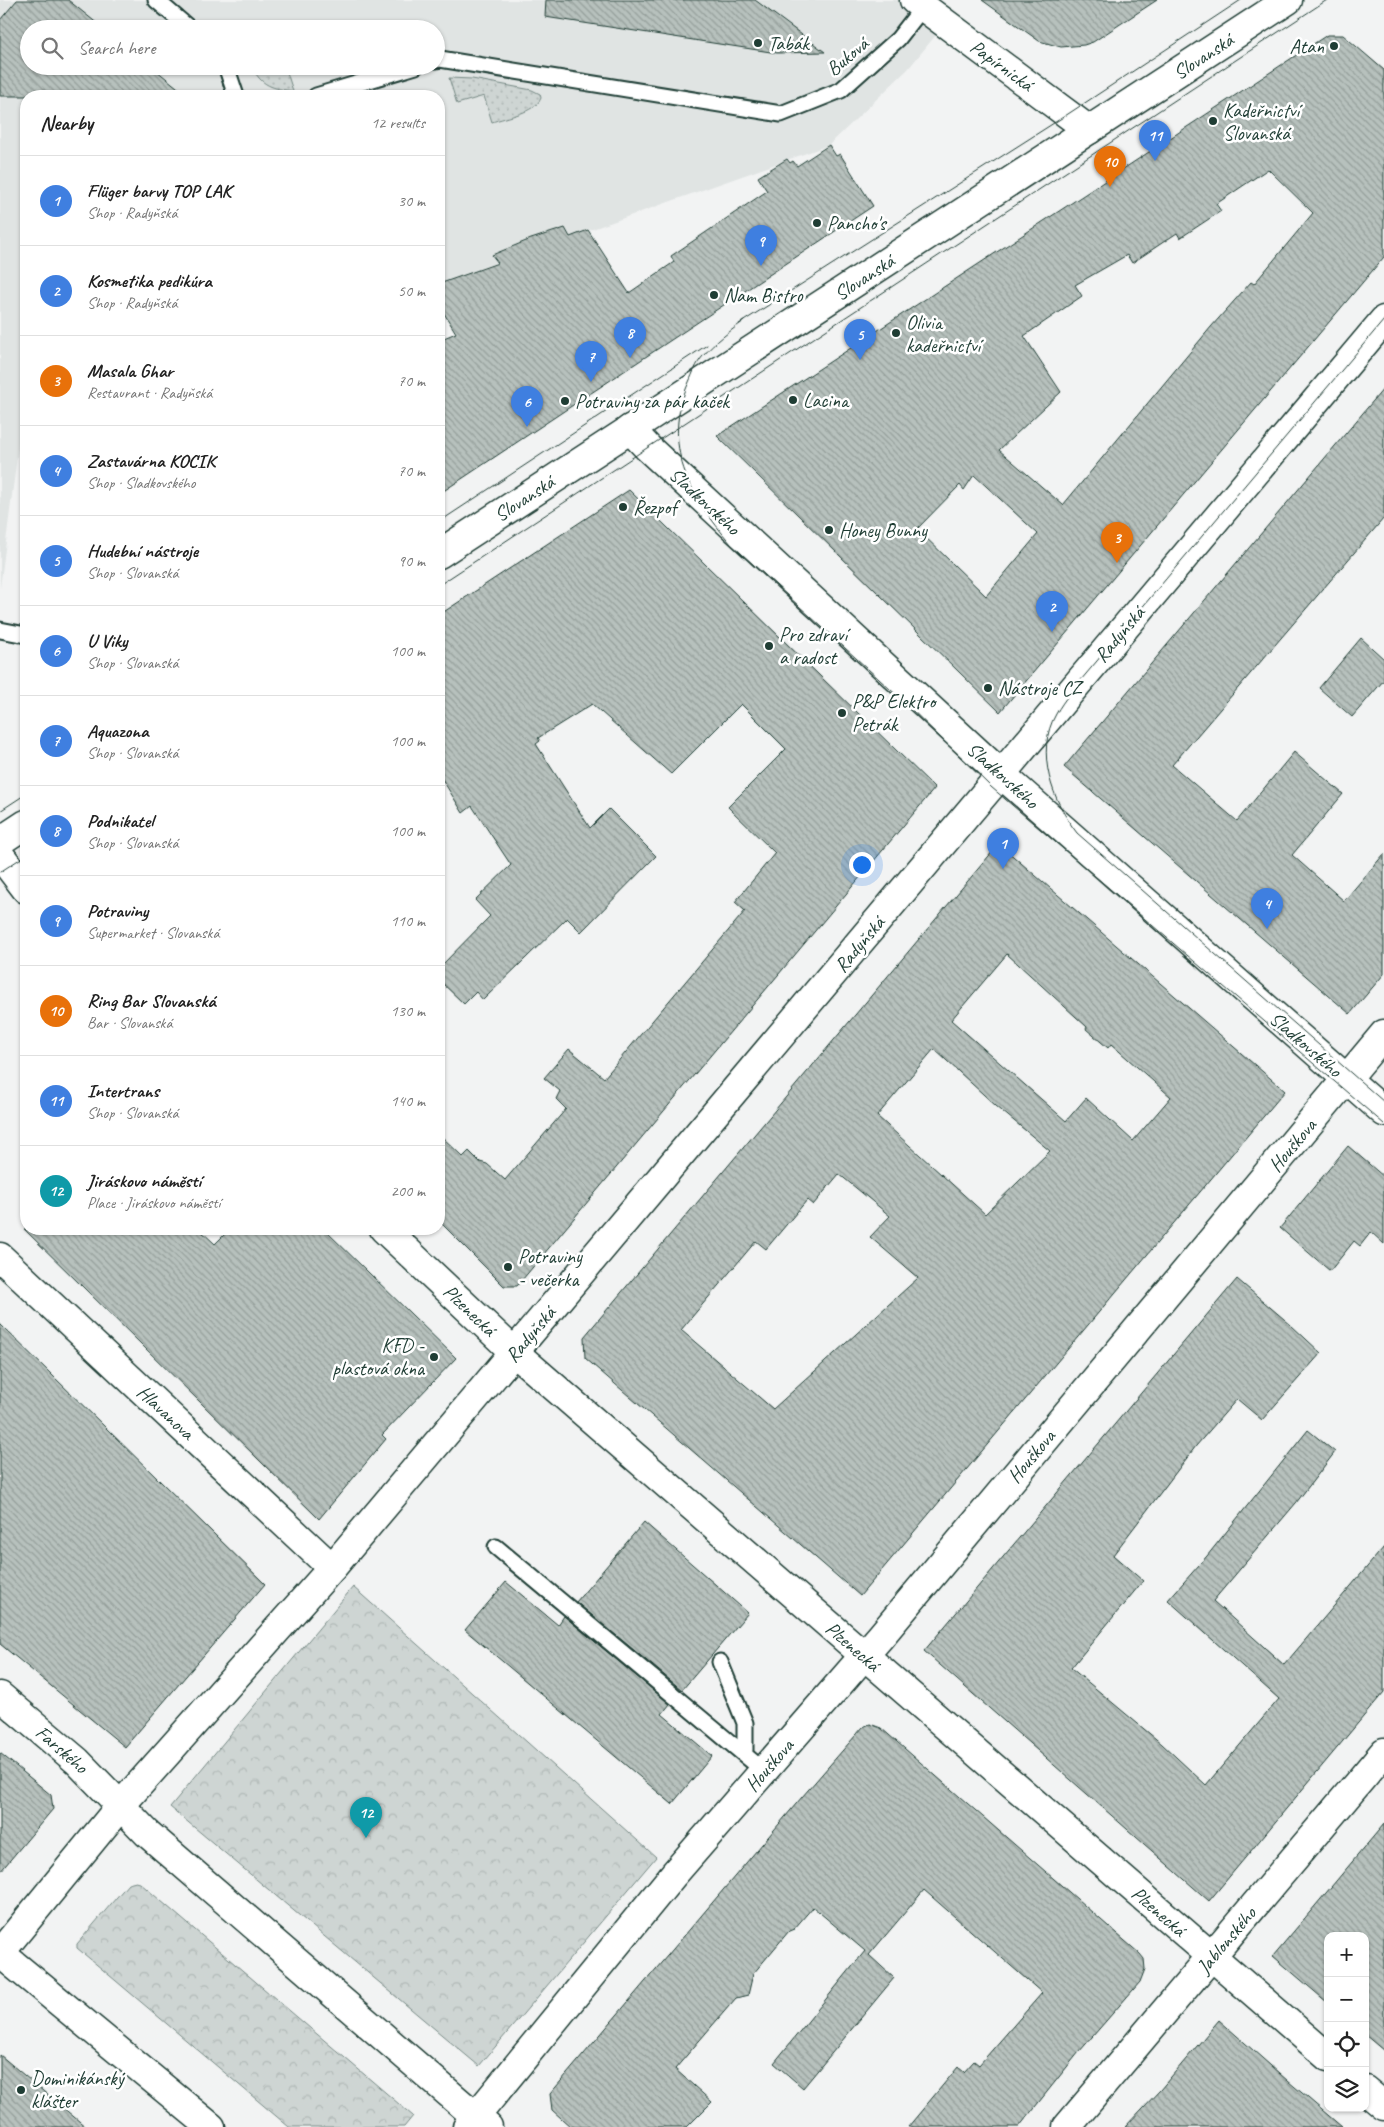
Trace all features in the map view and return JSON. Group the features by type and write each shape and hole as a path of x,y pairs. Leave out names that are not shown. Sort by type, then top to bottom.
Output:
{"street":[{"name":"Slovanská","path":"445,550 1288,0"},
{"name":"Papírnická","path":"918,3 1089,130"},
{"name":"Radyňská","path":"0,1953 120,1805 332,1568 1384,320"},
{"name":"Sladkovského","path":"630,429 1001,774 1384,1112"},
{"path":"0,841 20,828"},
{"path":"0,855 20,881"},
{"name":"Houškova","path":"477,2123 674,1874 864,1656 1384,1034"},
{"name":"Plzenecká","path":"390,1235 514,1352 1324,2054"},
{"name":"Hlavanova","path":"0,1257 332,1568"},
{"name":"Farského","path":"0,1696 77,1760 147,1833 477,2123"},
{"name":"Jablonského","path":"1067,2127 1384,1752"},
{"path":"0,1953 211,2127"},
{"path":"1369,2093 1384,2106"}],"lane":[{"path":"156,0 179,20"},
{"name":"Buková","path":"445,60 781,114 841,90 898,39 918,3"},
{"path":"229,75 234,90"},
{"path":"336,90 386,75"},
{"path":"0,630 20,634"},
{"path":"496,1547 764,1771"},
{"path":"720,1662 745,1723 745,1750"}],"shaded area":[{"path":"0,0 937,0 954,13 908,69 829,145 570,237 564,228 527,240 493,255 496,263 445,282 445,90 20,90 20,433 0,588"}],"green space":[{"path":"257,75 288,75 293,90 280,89 268,85"},
{"path":"449,78 472,79 532,90 540,94 541,98 538,103 527,111 492,122 484,96 457,104"},
{"path":"353,1587 656,1857 479,2066 170,1807"},
{"path":"140,1883 413,2116 404,2127 289,2127 77,1948 77,1944 128,1884"}],"building":[{"path":"17,0 68,0 93,20 20,20 20,75 162,75 181,90 20,90 20,96 0,96 0,20"},
{"path":"546,0 755,0 825,52 777,53 545,17"},
{"path":"982,0 1157,0 1093,42 1084,45 1061,47 1039,41"},
{"path":"1327,35 1343,35 1384,70 1384,257 1000,712 717,436","holes":["1268,169 1313,213 1254,284 1251,282 1211,327 1063,505 999,450 1061,392 1024,336 1082,296 1075,285 1127,255 1132,263 1177,233 1180,238 1221,211 1216,204","974,475 1038,534 986,596 917,529 960,485 964,490"]},
{"path":"829,145 836,156 840,154 873,206 445,490 445,338 456,333 445,315 445,282 498,263 492,255 565,228 570,237 588,230 629,293 674,262 671,256 767,191 758,177 787,159 790,163 793,161 797,166"},
{"path":"1384,388 1384,518 1172,765 1237,821 1294,752 1343,794 1292,855 1344,901 1384,854 1384,974 1350,1014 1064,767"},
{"path":"629,490 935,788 517,1286 504,1286 445,1227 445,1140 463,1157 469,1151 480,1162 487,1164 505,1180 566,1109 556,1099 560,1091 544,1078 569,1049 604,1078 745,911 735,902 775,853 728,807 786,749 741,704 671,774 592,704 538,738 540,741 536,744 590,828 609,809 656,856 581,932 567,918 483,1000 476,992 464,1004 445,986 445,962 490,916 475,900 511,865 472,806 463,813 445,784 445,611"},
{"path":"1361,638 1384,659 1384,680 1352,717 1319,688"},
{"path":"999,844 1285,1091 860,1596 585,1358 584,1337","holes":["1007,954 1087,1027 1086,1029 1108,1048 1111,1044 1171,1097 1133,1141 1086,1098 1066,1121 951,1020","934,1049 996,1106 1050,1151 985,1214 877,1116","839,1174 890,1216 870,1237 918,1278 773,1409 681,1330 756,1241 766,1249 807,1200 813,1205"]},
{"path":"1348,1146 1384,1177 1384,1244 1371,1232 1360,1246 1354,1241 1330,1271 1280,1228"},
{"path":"30,1235 205,1235 215,1244 224,1235 330,1235 456,1358 382,1435 386,1439 319,1519"},
{"path":"1237,1279 1321,1353 1262,1420 1237,1399 1196,1446 1113,1555 1143,1581 1071,1668 1162,1744 1206,1785 1279,1699 1168,1600 1207,1556 1308,1430 1335,1452 1296,1503 1213,1601 1284,1665 1384,1547 1384,1692 1209,1901 924,1651"},
{"path":"0,1324 265,1584 125,1747 0,1644"},
{"path":"644,1522 748,1613 682,1690 576,1602"},
{"path":"506,1582 558,1625 564,1616 670,1704 662,1714 712,1756 672,1804 465,1630"},
{"path":"870,1724 881,1728 1140,1954 1144,1959 1145,1969 1140,1982 1079,2052 1019,2127 908,2127 958,2067 964,2072 974,2061 979,2065 1042,1993 924,1890 869,1955 894,1978 803,2088 774,2063 865,1951 813,1907 794,1929 789,1931 753,1974 748,1995 736,1998 675,2069 712,2102 687,2127 571,2127 552,2110 550,2094 802,1797 863,1727"},
{"path":"0,1753 51,1795 53,1809 0,1872"},
{"path":"1384,1824 1384,2051 1369,2038 1369,1932 1324,1932 1324,2000 1273,1956"},
{"path":"1219,2020 1342,2127 1125,2127 1160,2090"},
{"name":"Dominikánský klášter","path":"0,2055 86,2127 0,2127"}],"tram line":[{"path":"739,324 1068,114 1241,0"},
{"path":"445,581 1327,0"},
{"path":"1384,320 1070,693 1056,714 1047,744 1049,776 1054,792 1060,807 1077,833 1384,1102"},
{"path":"744,321 717,342 698,362 681,405 678,427 679,448 684,469 692,488 716,526 731,544 902,700 991,787 1384,1124"},
{"path":"445,518 707,345"},
{"path":"0,811 20,798"},
{"path":"0,872 20,859"}],"place":[{"name":"Tabák","path":"758,43"},
{"name":"Atan","path":"1334,46"},
{"name":"Kadeřnictví Slovanská","path":"1213,121"},
{"name":"Intertrans","path":"1155,161"},
{"name":"Ring Bar Slovanská","path":"1110,187"},
{"name":"Pancho's","path":"817,223"},
{"name":"Potraviny","path":"761,266"},
{"name":"Nam Bistro","path":"714,295"},
{"name":"Olivia kadeřnictví","path":"896,333"},
{"name":"Podnikatel","path":"630,358"},
{"name":"Hudební nástroje","path":"860,360"},
{"name":"Aquazona","path":"591,382"},
{"name":"Lacina","path":"793,400"},
{"name":"Potraviny za pár kaček","path":"565,401"},
{"name":"U Viky","path":"527,427"},
{"name":"Řezpof","path":"623,507"},
{"name":"Honey Bunny","path":"829,530"},
{"name":"Masala Ghar","path":"1117,563"},
{"name":"Kosmetika pedikúra","path":"1052,632"},
{"name":"Pro zdraví a radost","path":"769,646"},
{"name":"Nástroje CZ","path":"988,688"},
{"name":"P&P Elektro Petrák","path":"842,713"},
{"name":"Flüger barvy TOP LAK","path":"1003,869"},
{"name":"Zastavárna KOCIK","path":"1267,929"},
{"name":"Potraviny - večerka","path":"508,1267"},
{"name":"KFD - plastová okna","path":"434,1357"},
{"name":"Jiráskovo náměstí","path":"366,1838"},
{"name":"Dominikánský klášter","path":"21,2090"}]}
